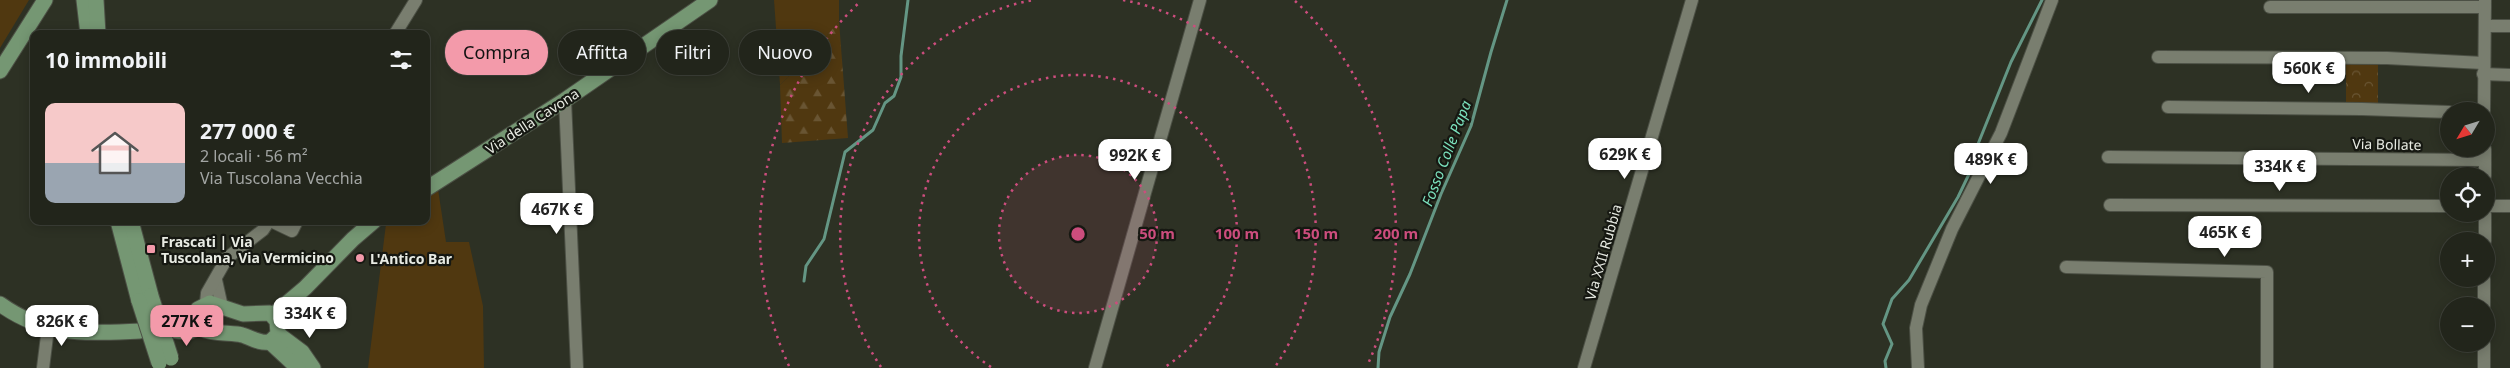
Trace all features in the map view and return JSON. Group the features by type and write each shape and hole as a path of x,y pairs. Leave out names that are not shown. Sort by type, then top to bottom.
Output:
{"main road":[{"path":"0,71 45,0"},
{"path":"36,15 50,0"},
{"name":"Via della Cavona","path":"430,186 565,100 710,0"},
{"path":"87,1 88,30"},
{"path":"87,1 97,30"},
{"path":"119,225 167,364"},
{"path":"132,225 145,298"},
{"path":"273,315 369,225"},
{"path":"298,368 274,338 277,321 273,315 264,312 243,314 215,303 206,304 198,309 197,322 209,332 234,333 264,342 274,338 302,352 313,368"},
{"path":"0,304 19,316 48,328 83,333 140,331"}],"street":[{"path":"397,30 416,0"},
{"path":"1095,368 1200,0"},
{"name":"Via XXII Rubbia","path":"1584,368 1692,0"},
{"path":"1918,368 1916,328 1921,305 1949,234 2001,133 2052,0"},
{"path":"2270,7 2485,4 2484,102"},
{"path":"2485,26 2510,26"},
{"path":"2158,57 2386,58 2483,68 2510,75"},
{"path":"565,100 577,368"},
{"path":"2168,107 2440,112"},
{"name":"Via Bollate","path":"2108,157 2440,155"},
{"path":"2110,205 2440,206"},
{"path":"2495,206 2510,206"},
{"path":"206,304 207,293 233,251 263,230 267,225"},
{"path":"279,225 292,231 295,225"},
{"path":"2066,268 2268,272 2267,368"},
{"path":"216,280 222,307"},
{"path":"42,368 48,328"},
{"path":"2484,352 2484,368"}],"green space":[{"path":"0,0 29,0 0,48"},
{"path":"774,0 839,0 839,21 831,31 776,30"},
{"path":"839,21 848,138 782,143 780,85 790,75 831,75 831,31"},
{"path":"2346,63 2378,63 2378,105 2346,105"},
{"path":"779,75 790,75 780,85"},
{"path":"438,189 446,242 469,242 483,306 484,368 368,368 386,225 430,225 430,194"}],"waterway":[{"path":"804,281 806,266 824,239 845,152 873,130 885,103 894,96 901,77 901,56 908,0"},
{"name":"Fosso Colle Papa","path":"1378,368 1379,352 1390,317 1410,274 1441,194 1471,126 1507,0"},
{"path":"1886,368 1885,361 1892,344 1883,324 1892,299 1909,280 1958,197 1971,170 1974,154 2011,62 2042,0"}],"place":[{"name":"Frascati | Via Tuscolana, Via Vermicino","path":"151,249"},
{"name":"L'Antico Bar","path":"360,258"}]}
